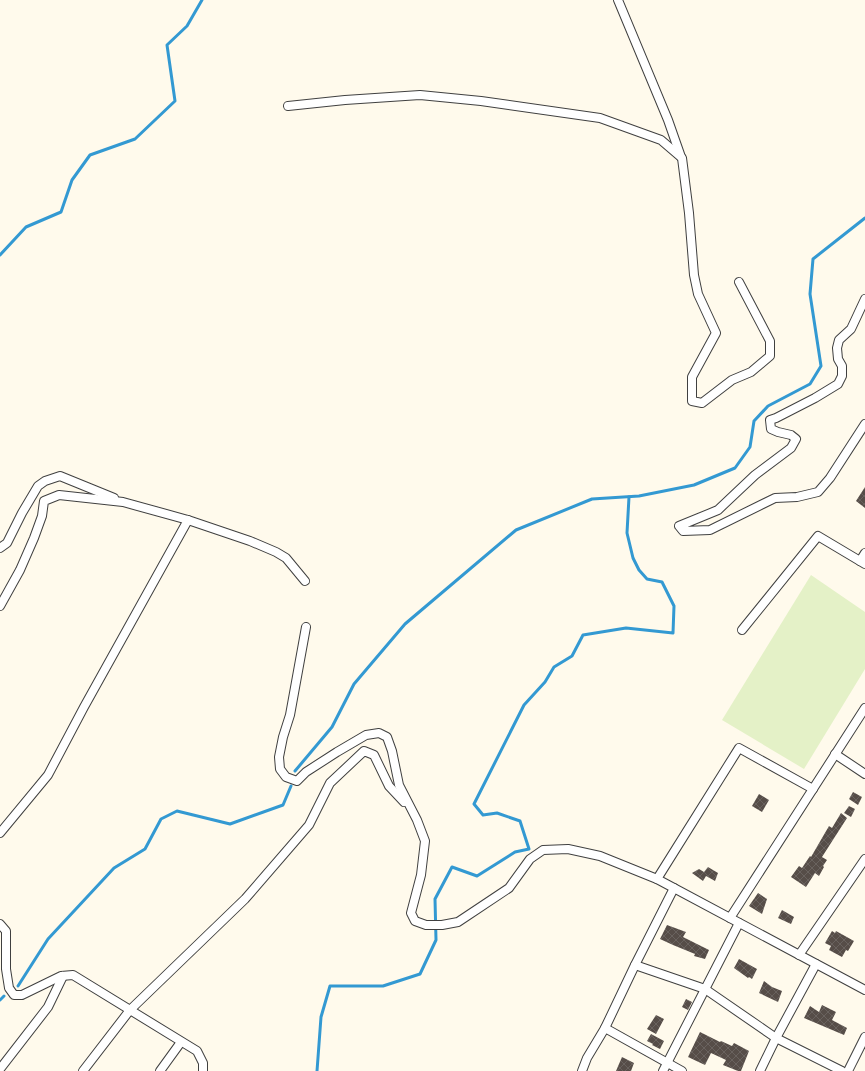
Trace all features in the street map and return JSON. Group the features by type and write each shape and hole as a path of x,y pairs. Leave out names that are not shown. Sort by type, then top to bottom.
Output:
{"street":[{"path":"618,0 668,120 682,158 689,213 694,276 698,294 716,333 692,377 692,401 702,403 732,380 751,372 770,356 770,341 739,282"},
{"path":"288,106 420,95 481,100 600,118 661,140 682,158"},
{"path":"865,299 851,329 839,340 837,348 838,359 842,366 842,376 838,384 815,398 770,420 771,429 791,435 796,439 791,448 755,475 718,510 679,526 683,531 710,530 775,498 797,497 818,492 830,478 865,424"},
{"path":"0,548 6,543 38,486 45,481 60,476 124,502 188,520 250,541 276,552 286,558 305,581"},
{"path":"0,606 20,570 34,538 42,516 44,501 58,495 124,502"},
{"path":"0,833 48,775 188,520"},
{"path":"742,630 818,536 862,563 865,553"},
{"path":"306,627 290,715 279,757 280,769 286,777 297,781 306,772 366,735 379,733 387,738 392,751 399,786 412,810 425,841 421,876 411,913 415,921 426,925 442,925 458,922 509,888 530,859 543,850 568,849 600,856 657,879 865,990"},
{"path":"730,918 865,708"},
{"path":"657,879 739,748 813,789"},
{"path":"83,1071 130,1010 246,899 309,825 330,783 364,751 374,755 389,786 412,810"},
{"path":"835,754 865,774"},
{"path":"799,955 865,859"},
{"path":"582,1071 587,1058 605,1028 674,888"},
{"path":"663,1071 739,923"},
{"path":"0,924 6,931 6,969 9,988 14,995 22,995 61,976 73,975 197,1051 203,1062 203,1071"},
{"path":"760,1071 816,964"},
{"path":"635,965 705,989 776,1038 842,1071"},
{"path":"0,1069 48,1007 63,976"},
{"path":"605,1028 682,1071"},
{"path":"848,1071 865,1037"},
{"path":"160,1071 181,1042"}],"green space":[{"path":"811,575 865,612 865,669 804,769 722,720"}],"building":[{"path":"865,487 865,508 856,501"},
{"path":"853,792 862,797 858,805 849,799"},
{"path":"759,794 769,800 762,812 752,806"},
{"path":"849,806 855,809 851,817 844,813"},
{"path":"841,813 847,818 822,857 827,860 823,866 824,867 819,876 815,873 806,887 791,877 799,866 802,868 810,856 811,857 829,826 832,828"},
{"path":"708,867 718,873 715,881 706,876 703,881 692,873 699,869 704,872"},
{"path":"758,893 767,899 762,914 749,906"},
{"path":"782,910 794,917 791,924 778,918"},
{"path":"667,925 686,932 683,937 709,950 705,959 694,956 695,954 660,939"},
{"path":"832,931 835,933 836,931 854,941 842,957 829,950 831,946 825,943"},
{"path":"739,959 757,969 752,979 749,977 748,978 734,968"},
{"path":"764,981 772,987 782,991 778,1002 759,993"},
{"path":"686,999 692,1002 688,1010 682,1007"},
{"path":"822,1005 836,1012 832,1020 847,1028 844,1035 804,1018 810,1006 819,1012"},
{"path":"656,1015 664,1019 656,1034 647,1029"},
{"path":"700,1032 720,1042 721,1041 732,1046 734,1043 749,1051 741,1071 723,1065 726,1060 711,1053 705,1065 688,1057"},
{"path":"651,1034 664,1041 660,1049 647,1041"},
{"path":"622,1057 634,1063 631,1071 616,1071"}],"waterway":[{"path":"0,255 26,227 61,212 72,180 90,155 135,139 175,101 167,45 187,26 202,0"},
{"path":"295,771 332,727 354,684 405,624 516,530 592,499 639,496 694,485 735,468 750,447 754,421 768,406 810,384 821,366 810,294 813,259 865,218"},
{"path":"317,1071 321,1017 330,986 383,986 420,974 436,940 435,899 452,867 477,876 515,852 529,849 520,821 497,813 483,815 474,804 524,705 545,682 554,667 572,656 583,635 626,628 673,633 674,606 662,582 647,579 639,570 633,558 627,533 629,497"},
{"path":"18,986 48,939 114,868 145,849 161,819 177,811 230,824 283,805 291,786"},
{"path":"0,1000 4,996"}]}
